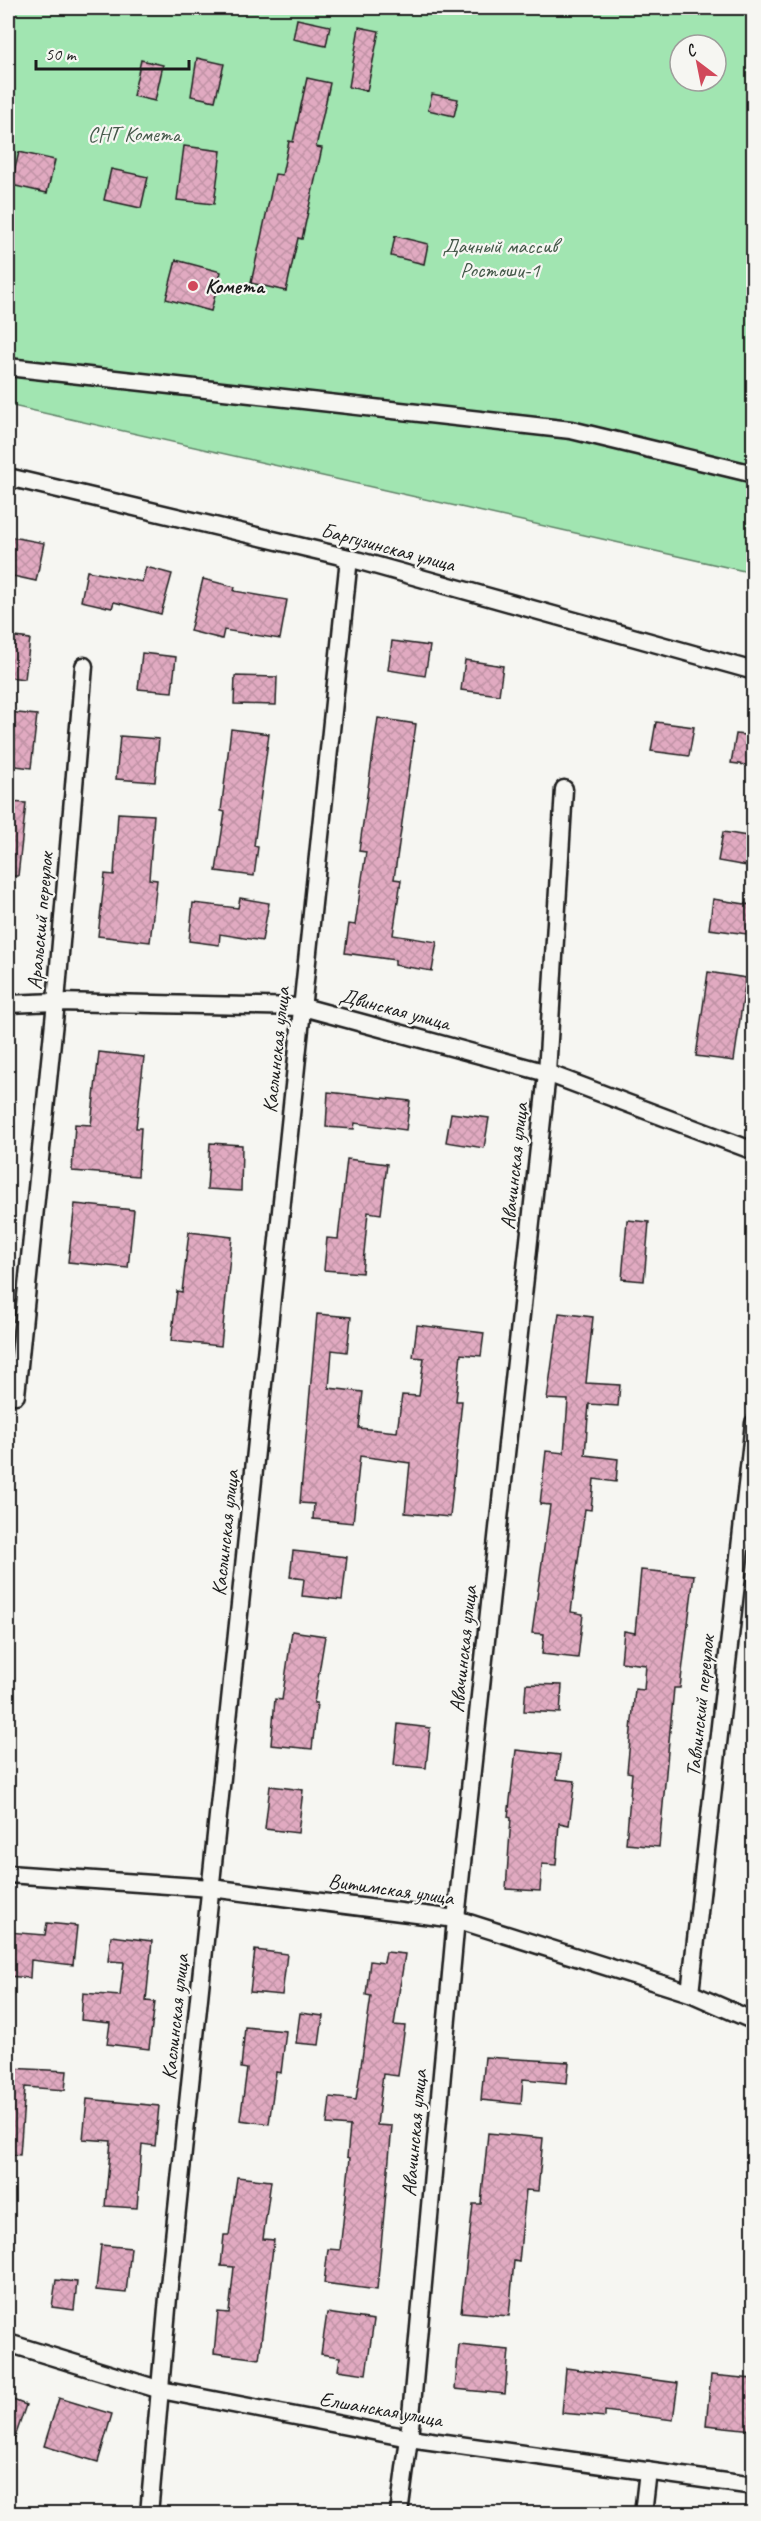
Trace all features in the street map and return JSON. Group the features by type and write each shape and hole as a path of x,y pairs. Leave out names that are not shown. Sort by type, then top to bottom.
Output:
{"street":[{"path":"8,367 571,430 753,474"},
{"name":"Баргузинская улица","path":"8,477 349,558 753,671"},
{"name":"Каслинская улица","path":"149,2514 169,2286 349,558"},
{"name":"Аральский переулок","path":"16,1395 56,1002 84,666"},
{"name":"Авачинская улица","path":"399,2514 410,2438 456,1919 547,1073 564,789"},
{"name":"Двинская улица","path":"8,1004 56,1002 303,1007 547,1073 753,1151"},
{"name":"Тавлинский переулок","path":"690,1993 753,1423"},
{"name":"Витимская улица","path":"8,1874 211,1888 456,1919 690,1993 753,2021"},
{"name":"Елшанская улица","path":"8,2343 161,2390 410,2438 753,2486"},
{"path":"644,2514 648,2471"}],"green space":[{"name":"Дачный массив Ростоши-1","path":"8,8 753,8 753,573 8,405"}],"building":[{"path":"297,19 330,26 326,46 293,39"},
{"path":"359,27 379,31 367,91 349,87"},
{"path":"197,58 224,64 215,101 191,96"},
{"path":"141,60 163,65 155,101 133,96"},
{"path":"307,78 330,83 316,147 322,148 302,239 298,238 286,291 251,283 275,174 282,175 289,141 293,142"},
{"path":"432,94 458,99 454,116 428,110"},
{"path":"184,146 221,151 214,204 177,200"},
{"path":"19,152 55,160 47,193 11,185"},
{"path":"111,169 148,177 141,208 104,200"},
{"path":"395,236 428,244 424,264 391,256"},
{"name":"Комета","path":"176,260 221,272 211,311 166,299"},
{"path":"12,537 44,543 36,581 8,575"},
{"path":"146,567 172,574 161,614 114,602 112,608 81,601 87,571 142,582"},
{"path":"203,579 235,587 234,591 287,600 280,639 224,630 222,639 190,631"},
{"path":"8,636 30,639 25,679 8,677"},
{"path":"392,641 430,646 425,676 388,670"},
{"path":"142,653 176,657 172,692 138,689"},
{"path":"465,660 503,666 499,695 461,690"},
{"path":"235,676 277,677 276,705 234,704"},
{"path":"8,712 37,715 31,768 8,765"},
{"path":"378,718 416,724 394,879 401,880 393,935 437,942 432,971 395,965 395,960 345,953 349,924 355,925 366,852 359,851"},
{"path":"656,722 694,727 689,756 651,751"},
{"path":"231,729 269,734 254,846 258,847 254,876 216,871 225,812 221,811"},
{"path":"736,734 753,736 753,766 731,763"},
{"path":"120,736 159,739 155,782 116,779"},
{"path":"8,802 26,803 18,876 8,876"},
{"path":"118,813 154,815 149,879 157,880 150,942 98,936 105,874 114,875"},
{"path":"723,832 753,837 753,867 718,861"},
{"path":"240,898 269,903 262,941 220,934 219,945 189,941 193,903 238,908"},
{"path":"713,899 751,905 747,934 709,929"},
{"path":"708,972 746,978 734,1061 696,1056"},
{"path":"99,1052 144,1057 136,1128 141,1128 138,1176 72,1171 75,1124 91,1125"},
{"path":"328,1092 410,1101 406,1130 355,1123 354,1129 326,1127"},
{"path":"451,1113 489,1118 484,1148 446,1142"},
{"path":"210,1143 242,1145 241,1191 207,1189"},
{"path":"347,1159 387,1164 381,1214 368,1212 362,1273 324,1270 327,1238 338,1239"},
{"path":"75,1204 134,1210 128,1268 68,1262"},
{"path":"627,1220 649,1222 644,1281 622,1279"},
{"path":"189,1232 232,1237 221,1346 171,1341 177,1291 182,1292"},
{"path":"559,1313 593,1317 586,1383 620,1385 618,1406 589,1404 585,1455 618,1459 616,1482 594,1479 591,1510 585,1509 571,1612 583,1614 578,1658 542,1654 544,1634 532,1633 550,1505 540,1504 546,1451 564,1453 568,1400 547,1399"},
{"path":"317,1314 351,1317 347,1352 332,1350 329,1388 363,1392 359,1428 397,1432 402,1395 419,1396 424,1358 413,1357 417,1325 484,1333 481,1356 461,1354 456,1401 462,1401 450,1517 405,1513 410,1463 360,1456 353,1523 313,1519 314,1504 300,1503"},
{"path":"293,1551 347,1557 342,1600 302,1596 304,1579 290,1577"},
{"path":"641,1570 694,1575 680,1688 674,1688 659,1847 626,1844 632,1773 627,1772 635,1689 644,1690 646,1665 621,1662 624,1631 635,1633"},
{"path":"292,1631 325,1636 314,1703 317,1703 312,1749 271,1745 275,1699 282,1700"},
{"path":"526,1684 562,1685 560,1713 524,1711"},
{"path":"398,1724 430,1728 426,1768 394,1765"},
{"path":"516,1750 560,1755 557,1779 575,1781 569,1825 559,1823 556,1865 542,1864 540,1891 506,1889 511,1818 508,1817"},
{"path":"270,1786 303,1790 298,1833 265,1829"},
{"path":"47,1923 77,1926 73,1965 31,1960 30,1978 8,1976 8,1932 45,1935"},
{"path":"111,1936 152,1941 146,2001 155,2002 149,2049 107,2044 110,2023 81,2020 83,1993 120,1996 124,1962 108,1961"},
{"path":"255,1950 287,1954 282,1995 250,1992"},
{"path":"386,1952 405,1954 394,2025 405,2026 398,2076 383,2074 377,2125 392,2126 377,2290 324,2283 328,2249 340,2250 350,2158 347,2157 350,2126 327,2124 330,2097 356,2100 371,1996 366,1995 370,1961 384,1963"},
{"path":"300,2013 323,2016 319,2045 296,2043"},
{"path":"245,2027 286,2031 281,2073 276,2072 269,2124 240,2120 247,2069 241,2068"},
{"path":"485,2057 569,2062 567,2083 523,2079 521,2104 481,2100"},
{"path":"8,2068 67,2071 65,2090 25,2087 20,2155 8,2154"},
{"path":"87,2099 159,2106 155,2146 142,2144 137,2208 105,2206 111,2141 83,2139"},
{"path":"488,2133 543,2138 538,2191 526,2190 519,2262 514,2261 509,2316 461,2312 473,2204 481,2204"},
{"path":"237,2177 271,2181 263,2239 274,2240 259,2359 214,2353 218,2312 229,2313 234,2267 221,2266 224,2235 229,2235"},
{"path":"101,2245 131,2248 126,2293 96,2290"},
{"path":"56,2280 77,2282 74,2310 52,2307"},
{"path":"327,2313 374,2320 366,2374 338,2370 340,2357 321,2354"},
{"path":"459,2345 509,2350 505,2394 455,2389"},
{"path":"566,2368 678,2383 673,2420 605,2411 605,2417 562,2413"},
{"path":"711,2375 753,2379 753,2430 706,2425"},
{"path":"8,2398 26,2405 10,2452 8,2451"},
{"path":"59,2398 112,2414 98,2462 44,2446"}],"place":[{"name":"Комета","path":"193,286"}],"park label":[{"name":"СНТ Комета","path":"134,134"}]}
